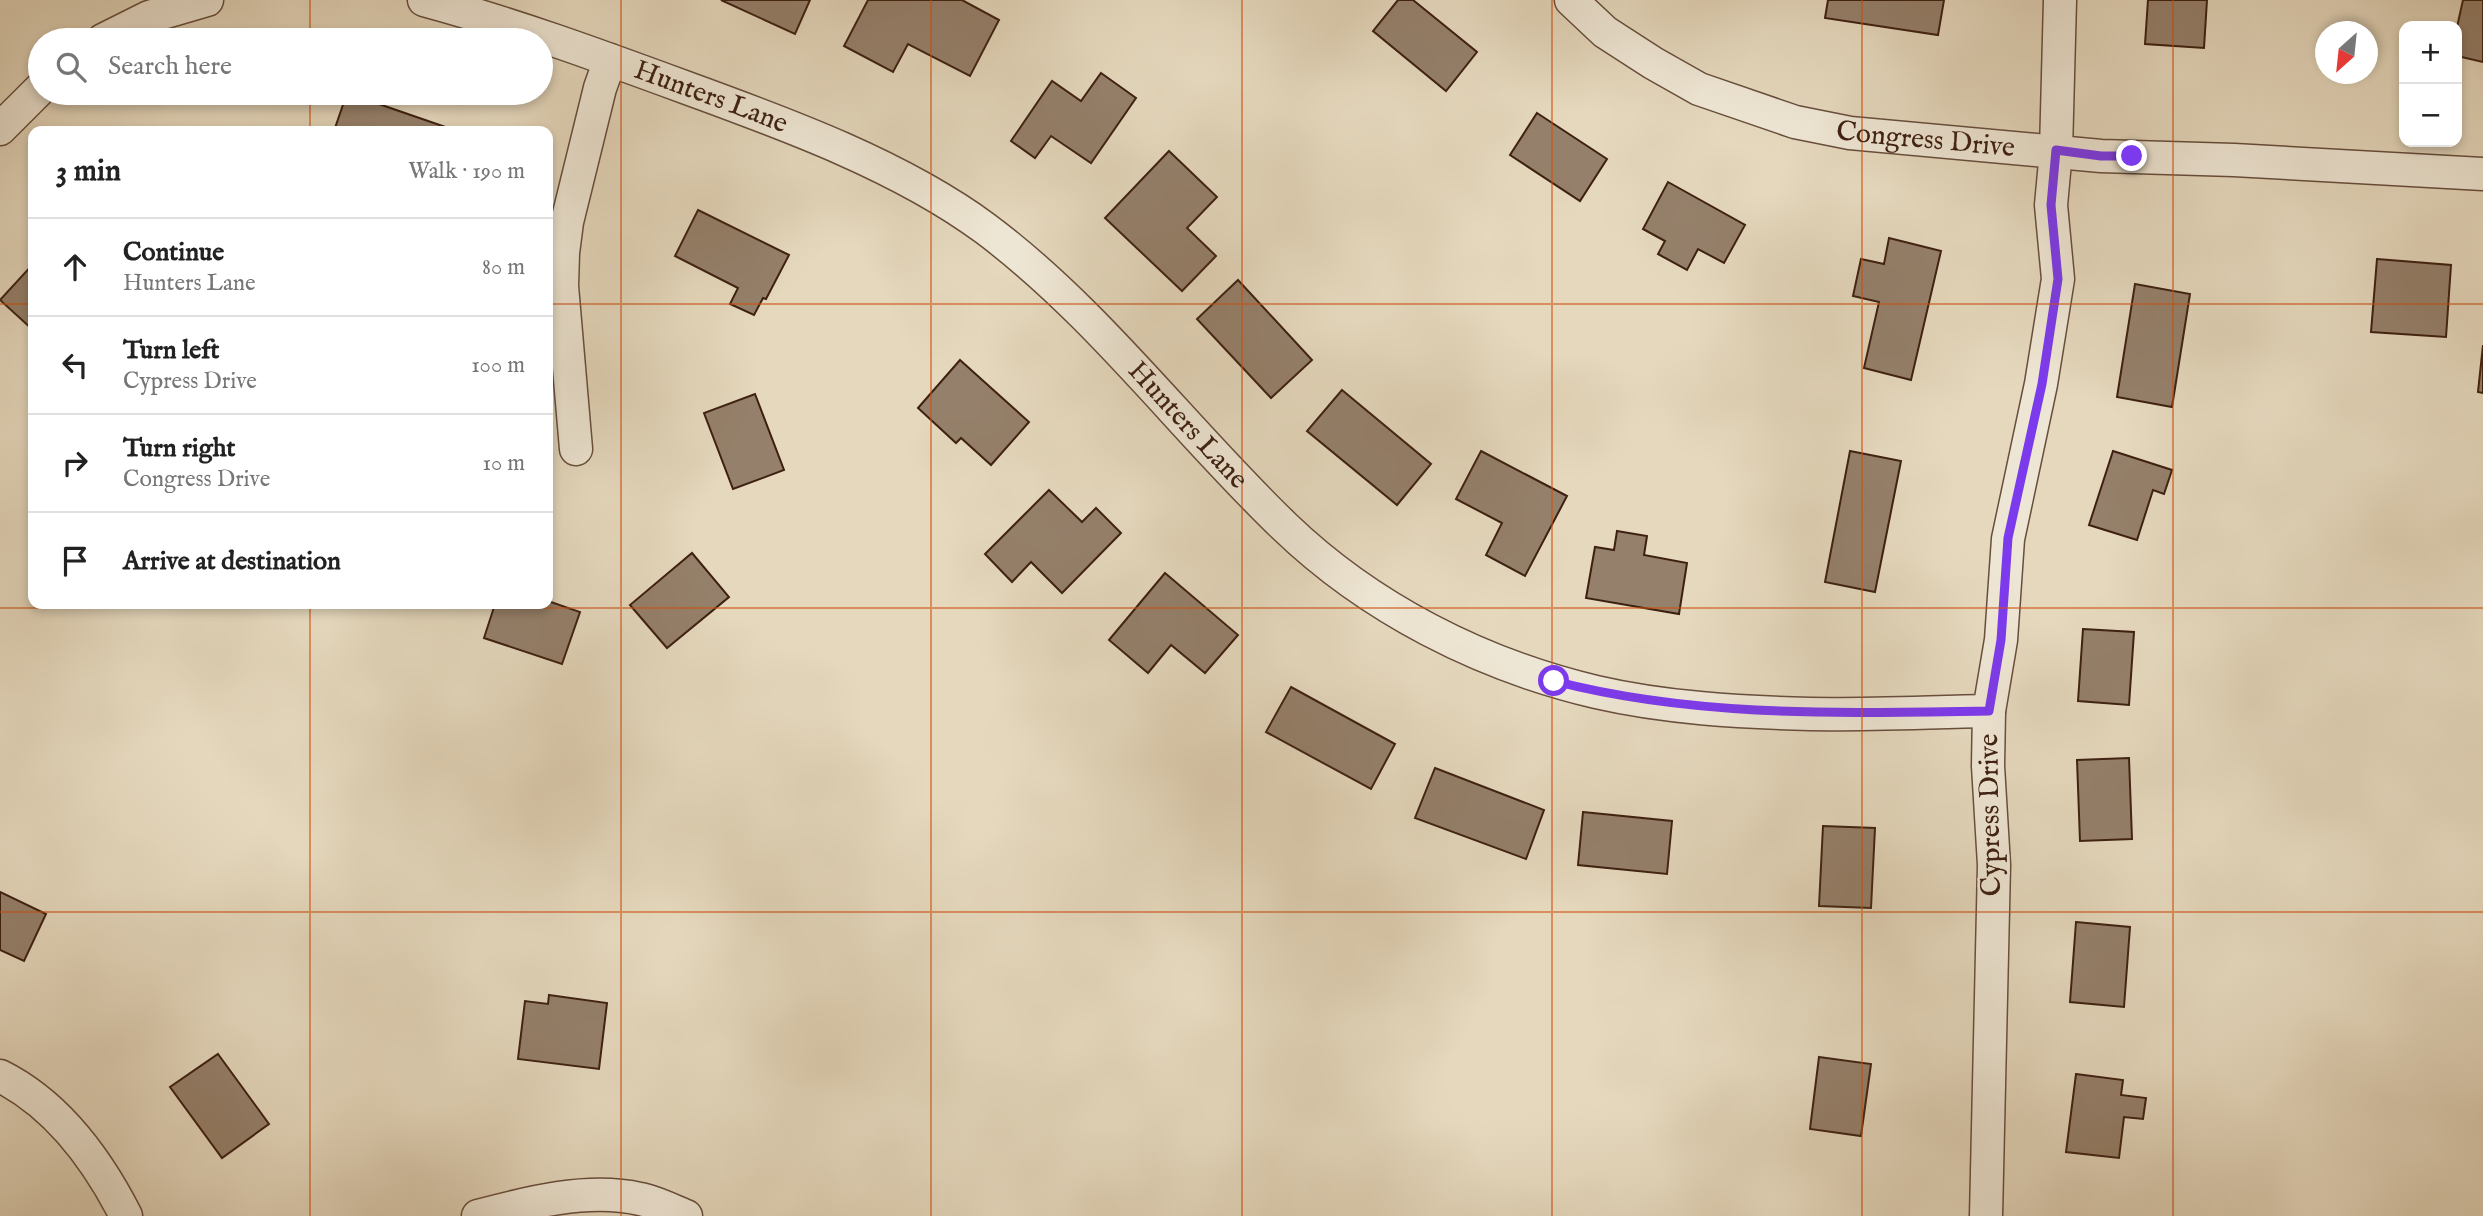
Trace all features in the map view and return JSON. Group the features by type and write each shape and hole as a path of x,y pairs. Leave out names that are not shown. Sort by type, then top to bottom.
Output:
{"street":[{"path":"127,28 149,17 207,0"},
{"name":"Hunters Lane","path":"424,0 518,28"},
{"name":"Congress Drive","path":"1571,0 1605,32 1699,89 1795,122 1850,133 2101,156 2234,160 2483,174"},
{"name":"Cypress Drive","path":"1986,1216 1994,865 1988,766 1989,711 2001,640 2008,538 2042,384 2058,279 2051,205 2056,150 2060,0"},
{"name":"Hunters Lane","path":"553,40 755,112 855,154 946,202 987,230 1064,296 1294,535 1368,593 1460,645 1554,681 1600,693 1688,706 1811,714 1989,711"},
{"path":"576,449 562,286 563,253 567,222 600,88 610,60"},
{"path":"0,129 28,101"},
{"path":"0,1076 46,1108 79,1140 106,1177 126,1216"},
{"path":"478,1216 532,1201 587,1195 639,1198 686,1216"}],"building":[{"path":"721,0 810,0 795,34"},
{"path":"868,0 962,0 999,20 970,76 908,44 893,72 844,46"},
{"path":"1398,0 1413,0 1477,52 1446,91 1373,31"},
{"path":"1828,0 1944,0 1938,35 1825,18"},
{"path":"2148,0 2207,0 2204,48 2145,44"},
{"path":"2463,0 2483,0 2483,62 2462,57 2462,21 2458,21"},
{"path":"1101,73 1136,98 1091,163 1051,136 1035,158 1011,141 1052,81 1081,101"},
{"path":"343,105 382,105 443,126 336,126"},
{"path":"1537,113 1607,159 1580,201 1510,155"},
{"path":"1169,151 1217,197 1187,228 1216,256 1182,291 1105,218"},
{"path":"1668,182 1745,225 1724,263 1698,249 1687,270 1658,254 1665,241 1643,229"},
{"path":"698,210 789,255 766,299 763,298 754,315 730,304 738,288 675,256"},
{"path":"1889,238 1941,251 1911,380 1864,368 1879,302 1853,296 1861,259 1884,264"},
{"path":"2377,259 2451,265 2446,337 2371,332"},
{"path":"28,269 28,325 0,300"},
{"path":"1238,280 1312,360 1271,398 1197,319"},
{"path":"2135,284 2190,294 2172,407 2117,397"},
{"path":"2483,345 2483,393 2478,392"},
{"path":"960,360 1029,422 991,465 961,438 956,443 918,408"},
{"path":"1342,390 1431,464 1397,505 1307,431"},
{"path":"755,394 784,470 733,489 704,413"},
{"path":"1481,451 1567,496 1525,576 1486,555 1502,523 1456,499"},
{"path":"1850,451 1901,461 1875,592 1825,582"},
{"path":"2113,451 2172,470 2164,494 2153,490 2137,540 2089,525"},
{"path":"1049,490 1082,522 1096,508 1121,533 1062,593 1031,562 1012,582 985,554"},
{"path":"1617,531 1647,536 1644,555 1687,563 1679,614 1586,598 1595,547 1614,550"},
{"path":"692,553 729,597 667,648 630,605"},
{"path":"1165,573 1238,635 1205,673 1171,645 1148,673 1109,640"},
{"path":"553,603 580,612 562,664 484,638 493,609 553,609"},
{"path":"2083,629 2134,632 2129,705 2078,701"},
{"path":"1291,687 1395,744 1371,789 1266,732"},
{"path":"2129,758 2132,839 2080,841 2077,760"},
{"path":"1435,768 1544,810 1526,859 1415,818"},
{"path":"1583,812 1672,821 1667,874 1578,865"},
{"path":"1823,826 1875,828 1871,908 1819,906"},
{"path":"0,892 46,914 24,961 0,950"},
{"path":"2076,922 2130,927 2124,1007 2070,1002"},
{"path":"549,995 607,1003 599,1069 518,1059 525,1001 548,1004"},
{"path":"218,1054 269,1124 222,1158 170,1087"},
{"path":"1819,1057 1871,1064 1861,1136 1810,1129"},
{"path":"2076,1074 2123,1080 2121,1095 2146,1098 2143,1119 2124,1117 2119,1158 2066,1152"}],"route":[{"path":"1554,681 1600,693 1688,706 1811,714 1989,711 2001,640 2008,538 2042,384 2058,279 2051,205 2056,150 2101,156 2132,156"}]}
